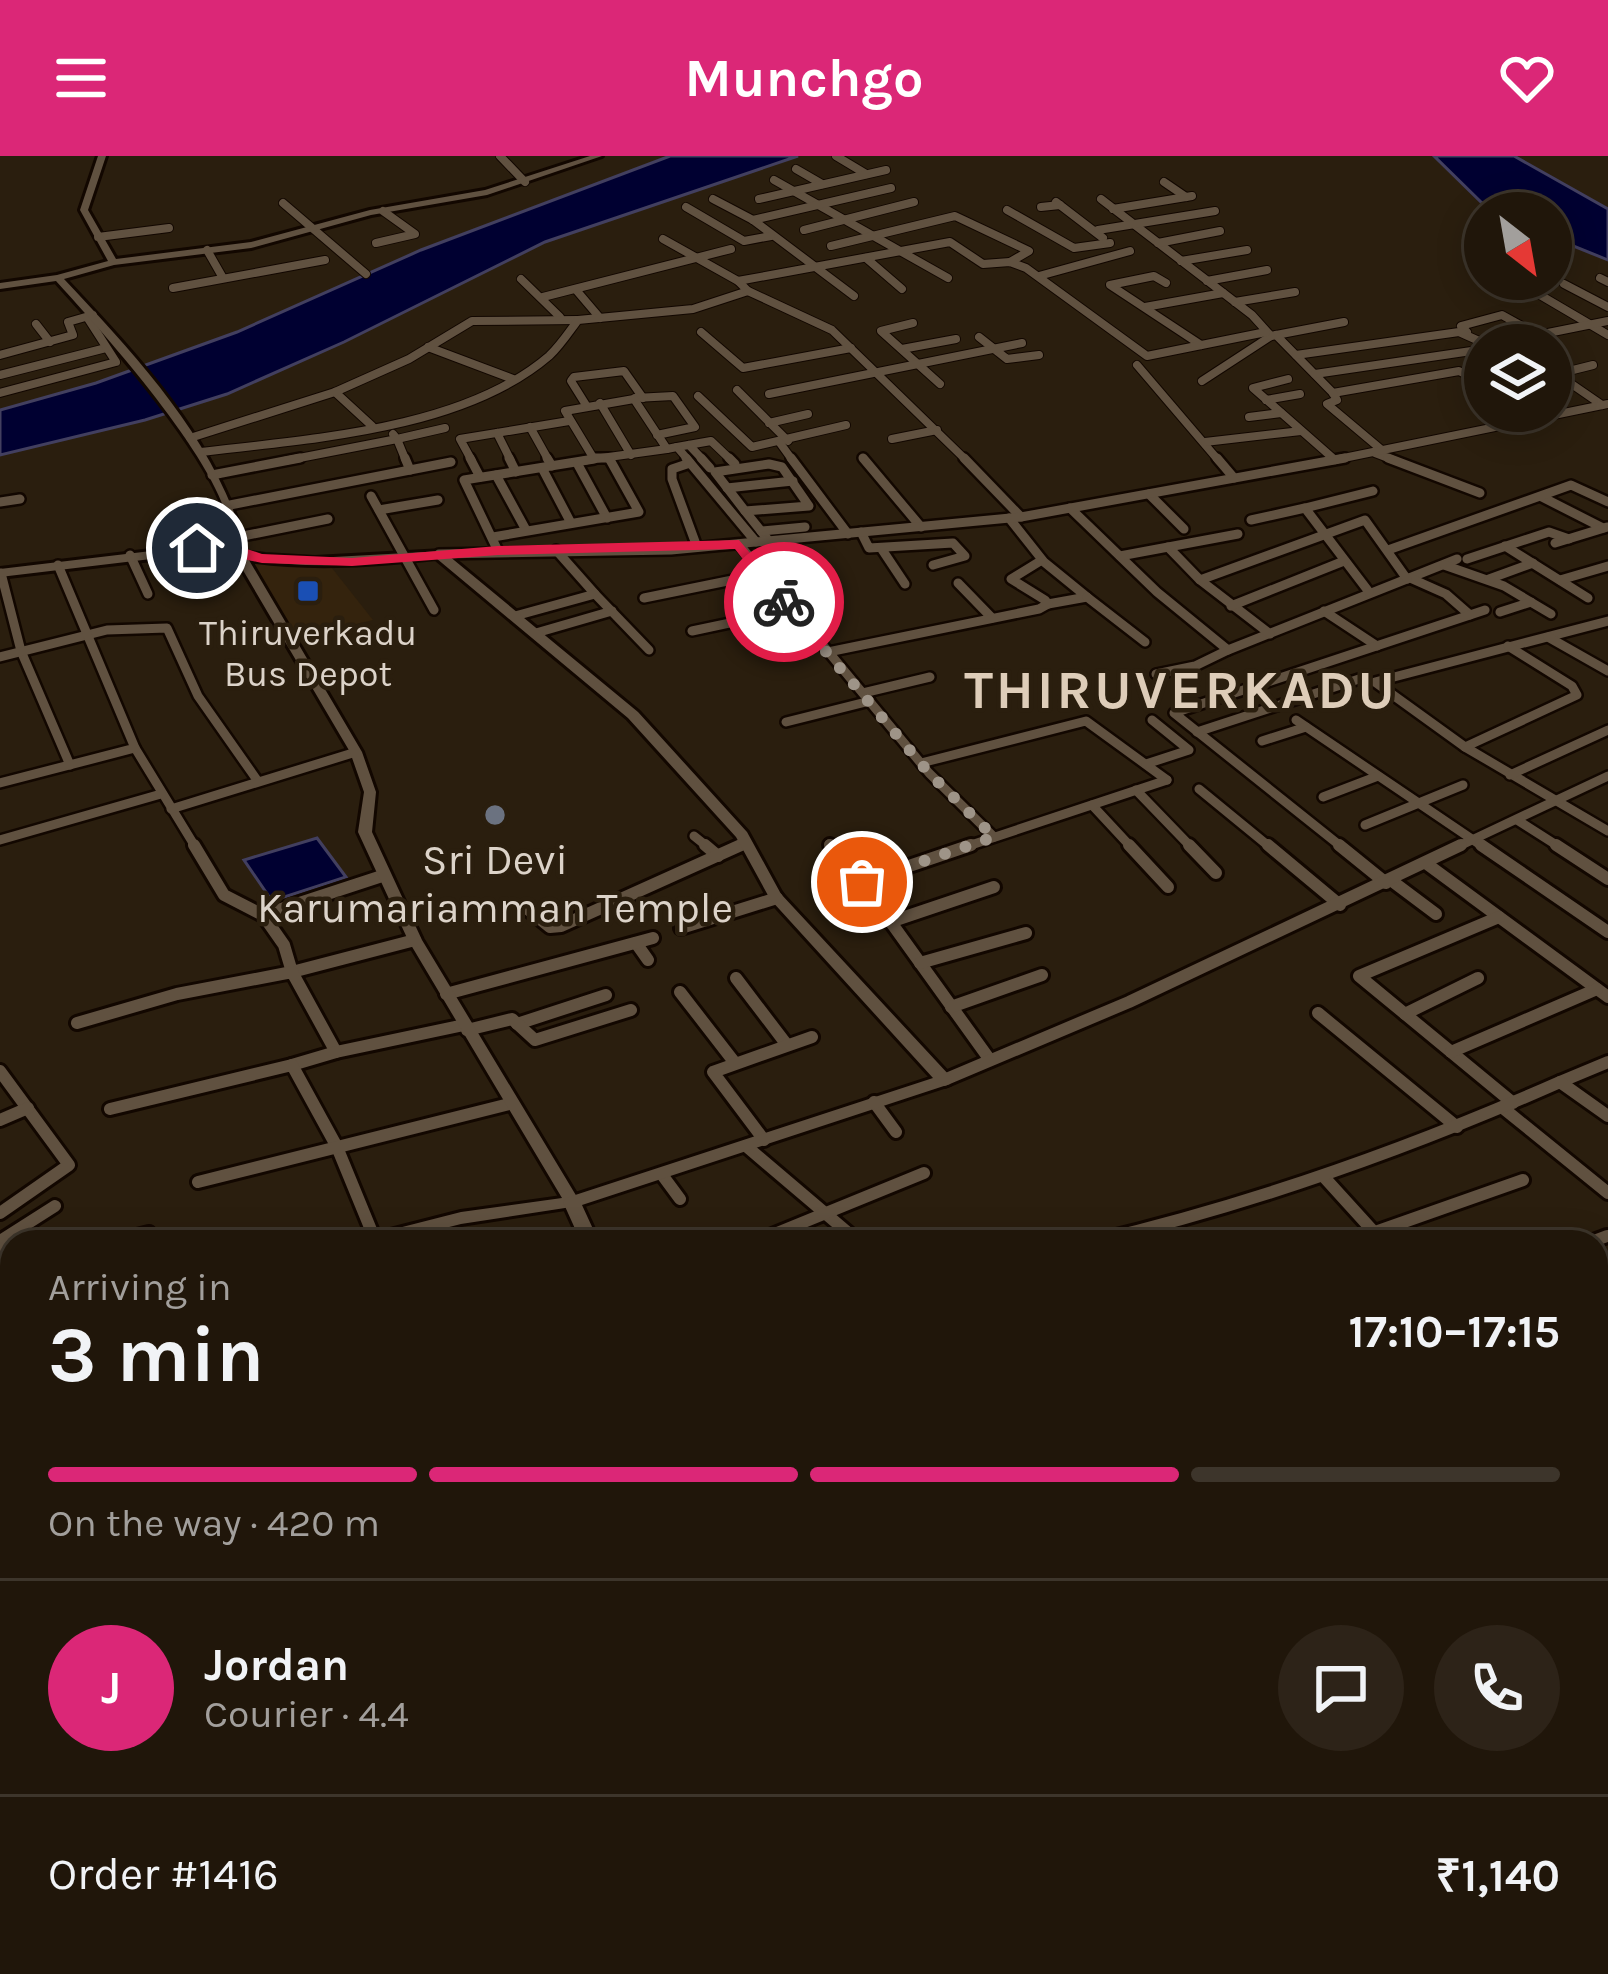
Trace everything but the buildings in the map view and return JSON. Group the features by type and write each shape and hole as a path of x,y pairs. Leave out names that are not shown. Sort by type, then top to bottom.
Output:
{"main road":[{"path":"1,573 130,555 237,547 352,562 439,554 634,715 746,843 777,898 944,1080 663,1176 572,1202 585,1230"}],"street":[{"path":"102,156 84,210 112,262"},
{"path":"500,156 525,182"},
{"path":"0,286 58,278 112,262 250,245 525,182 598,156"},
{"path":"836,156 867,174"},
{"path":"796,170 823,184"},
{"path":"744,188 761,198 886,170"},
{"path":"774,180 948,278"},
{"path":"1113,209 1189,197 1164,182"},
{"path":"753,220 891,188"},
{"path":"713,199 820,266 854,296"},
{"path":"1101,200 1296,355 1333,393 1337,400 1327,404 1379,452 1480,493"},
{"path":"804,230 914,202"},
{"path":"283,203 366,274"},
{"path":"1039,276 1127,252 1058,204 1041,207"},
{"path":"686,207 744,241 771,236"},
{"path":"1007,210 1074,248 1110,243"},
{"path":"383,211 427,242"},
{"path":"1098,230 1215,211"},
{"path":"738,281 950,242 986,266 1010,262 1029,251 963,218 831,246"},
{"path":"908,226 941,243"},
{"path":"98,237 169,228"},
{"path":"1158,243 1220,231"},
{"path":"376,243 415,234"},
{"path":"663,239 748,291 832,330 1021,517"},
{"path":"543,297 731,249"},
{"path":"207,250 223,278"},
{"path":"1181,261 1247,250"},
{"path":"866,258 902,289"},
{"path":"173,288 325,260"},
{"path":"1010,262 1039,276 1147,356 1344,322"},
{"path":"1207,281 1267,270"},
{"path":"1166,283 1154,276 1106,282 1201,345"},
{"path":"58,278 201,452 230,505 237,547 356,752 370,792 365,832 382,876 509,1104 572,1202 461,1218 415,1230"},
{"path":"521,280 560,317"},
{"path":"1572,288 1608,308"},
{"path":"577,291 600,318"},
{"path":"190,438 335,392 472,321 600,318 706,305 741,298 748,291"},
{"path":"1235,302 1294,292"},
{"path":"1143,307 1222,293"},
{"path":"1549,300 1608,335"},
{"path":"0,343 4,354 73,335 68,322 91,315"},
{"path":"0,392 116,359 91,315"},
{"path":"1468,324 1502,315 1518,324"},
{"path":"201,452 386,424 470,401 566,343 578,320"},
{"path":"1572,329 1608,321"},
{"path":"913,323 881,330 940,384"},
{"path":"36,324 50,342"},
{"path":"701,332 742,368 851,348"},
{"path":"1296,355 1464,332"},
{"path":"1202,381 1271,334"},
{"path":"979,337 1012,360 1039,355"},
{"path":"902,349 956,339"},
{"path":"769,394 1022,344"},
{"path":"0,375 106,347"},
{"path":"428,347 513,379"},
{"path":"1315,374 1464,350"},
{"path":"1593,364 1558,374 1601,405 1608,419"},
{"path":"1137,365 1234,478"},
{"path":"586,405 571,381 574,377 624,371 657,435 690,463 756,542"},
{"path":"1333,393 1464,372"},
{"path":"1234,392 1288,379"},
{"path":"1254,389 1335,460"},
{"path":"736,390 784,442 848,534"},
{"path":"335,392 372,426"},
{"path":"1266,400 1300,394"},
{"path":"594,459 565,411 673,395 695,427 657,435"},
{"path":"698,397 748,446 784,442 846,425"},
{"path":"599,404 631,454"},
{"path":"761,531 848,534 1021,517 1379,452 1601,405"},
{"path":"1250,418 1281,413"},
{"path":"769,423 808,414"},
{"path":"480,477 460,439 569,421"},
{"path":"386,424 410,470"},
{"path":"212,476 445,428"},
{"path":"530,428 571,523"},
{"path":"892,439 937,430"},
{"path":"1205,442 1301,431"},
{"path":"496,433 516,472"},
{"path":"498,551 464,480 714,442 735,464"},
{"path":"689,445 710,468"},
{"path":"493,537 639,512 609,458"},
{"path":"863,458 921,526"},
{"path":"230,505 451,462"},
{"path":"577,463 607,518"},
{"path":"690,463 672,469 670,476 672,492 697,548"},
{"path":"746,511 810,504 793,481 773,465 715,472 769,541"},
{"path":"1437,478 1453,473"},
{"path":"496,475 526,530"},
{"path":"727,488 793,481"},
{"path":"1388,550 1574,485 1608,502"},
{"path":"1251,520 1373,491"},
{"path":"1149,494 1184,529"},
{"path":"371,496 434,610"},
{"path":"1541,496 1606,528"},
{"path":"0,502 20,499"},
{"path":"379,510 438,500"},
{"path":"797,508 807,532"},
{"path":"1070,508 1228,650"},
{"path":"1305,508 1369,592"},
{"path":"1009,518 1042,560 1144,642"},
{"path":"237,547 328,519"},
{"path":"1200,580 1367,520 1408,578 1446,594 1470,615"},
{"path":"1555,543 1606,528"},
{"path":"439,554 697,548 807,532"},
{"path":"861,532 867,547 953,543 965,556 933,565"},
{"path":"1156,674 1195,666 1443,565 1550,532 1569,538"},
{"path":"1120,556 1238,534"},
{"path":"739,544 921,763 994,837"},
{"path":"1505,546 1588,598"},
{"path":"1168,547 1200,580 1270,634"},
{"path":"881,548 905,584"},
{"path":"556,550 649,650"},
{"path":"130,555 148,594"},
{"path":"1042,560 1012,579 1048,604"},
{"path":"1231,606 1344,561"},
{"path":"1487,580 1533,563"},
{"path":"58,565 134,748 224,895 263,915 284,945 292,972 336,1052"},
{"path":"1443,565 1487,580 1551,614"},
{"path":"1560,580 1606,568"},
{"path":"1,573 21,651 70,765"},
{"path":"644,598 763,574"},
{"path":"958,583 992,618"},
{"path":"515,616 595,594"},
{"path":"828,652 1087,598"},
{"path":"1500,612 1531,602"},
{"path":"536,633 611,610"},
{"path":"692,631 791,610"},
{"path":"1436,914 1174,713 1486,610"},
{"path":"1324,611 1377,646"},
{"path":"1608,622 1375,682 1510,776 1608,831"},
{"path":"0,657 148,626 167,628 198,696 257,780"},
{"path":"1546,636 1608,671"},
{"path":"1465,747 1577,694 1572,686 1508,646"},
{"path":"787,722 930,677"},
{"path":"1196,732 1359,679"},
{"path":"1146,764 1189,750 1152,720"},
{"path":"862,882 1167,779 1086,721 921,763"},
{"path":"1262,741 1301,723 1608,932"},
{"path":"1510,776 1608,730"},
{"path":"0,783 134,748"},
{"path":"171,809 356,752"},
{"path":"1323,796 1378,776"},
{"path":"944,1080 1129,1002 1556,800 1604,782"},
{"path":"1365,825 1463,785"},
{"path":"1198,789 1340,905"},
{"path":"1136,790 1216,873"},
{"path":"0,840 161,794"},
{"path":"1092,805 1168,887"},
{"path":"1517,820 1608,879"},
{"path":"694,836 718,856"},
{"path":"529,910 550,927 561,926 746,843"},
{"path":"829,844 862,882 990,1060"},
{"path":"1427,864 1602,993"},
{"path":"263,915 382,876"},
{"path":"890,922 994,886"},
{"path":"681,928 777,898"},
{"path":"1499,917 1359,976 1608,1193"},
{"path":"920,963 1026,933"},
{"path":"446,994 653,938"},
{"path":"77,1023 177,994 292,972 415,940"},
{"path":"636,943 648,960"},
{"path":"951,1006 1042,975"},
{"path":"736,978 787,1045"},
{"path":"1406,1014 1478,978"},
{"path":"680,992 735,1063"},
{"path":"1451,1052 1602,993"},
{"path":"517,1024 606,995"},
{"path":"110,1109 336,1052 507,1019 527,1038 540,1040 631,1010"},
{"path":"1318,1013 1457,1127"},
{"path":"812,1036 713,1074 755,1143 846,1230"},
{"path":"1135,1230 1324,1177 1608,1062"},
{"path":"292,1065 337,1147 368,1230"},
{"path":"0,1071 69,1166 0,1213"},
{"path":"1560,1082 1608,1116"},
{"path":"874,1102 896,1132"},
{"path":"198,1182 509,1104"},
{"path":"0,1120 28,1108"},
{"path":"780,1230 924,1173"},
{"path":"663,1176 680,1199"},
{"path":"1324,1177 1373,1230"},
{"path":"1397,1230 1523,1180"},
{"path":"21,1230 55,1206"}],"shaded area":[{"path":"670,156 798,156 545,242 227,394 145,420 0,455 0,410 96,383 237,332 421,250"},
{"path":"1434,156 1514,156 1608,209 1608,260 1572,245 1572,192 1471,192"},
{"name":"Thiruverkadu Bus Depot","path":"245,560 328,563 373,620 295,639"},
{"path":"317,838 346,877 272,901 244,860"}],"way so far":[{"path":"784,602 929,773 994,837 862,882"}],"place":[{"name":"Thiruverkadu Bus Depot","path":"308,591"},
{"name":"Sri Devi Karumariamman Temple","path":"495,815"}],"district":[{"name":"THIRUVERKADU","path":"1181,689"}],"route":[{"path":"197,548 235,549 240,555 262,559 352,562 498,551 670,550 739,544 784,602"}]}
